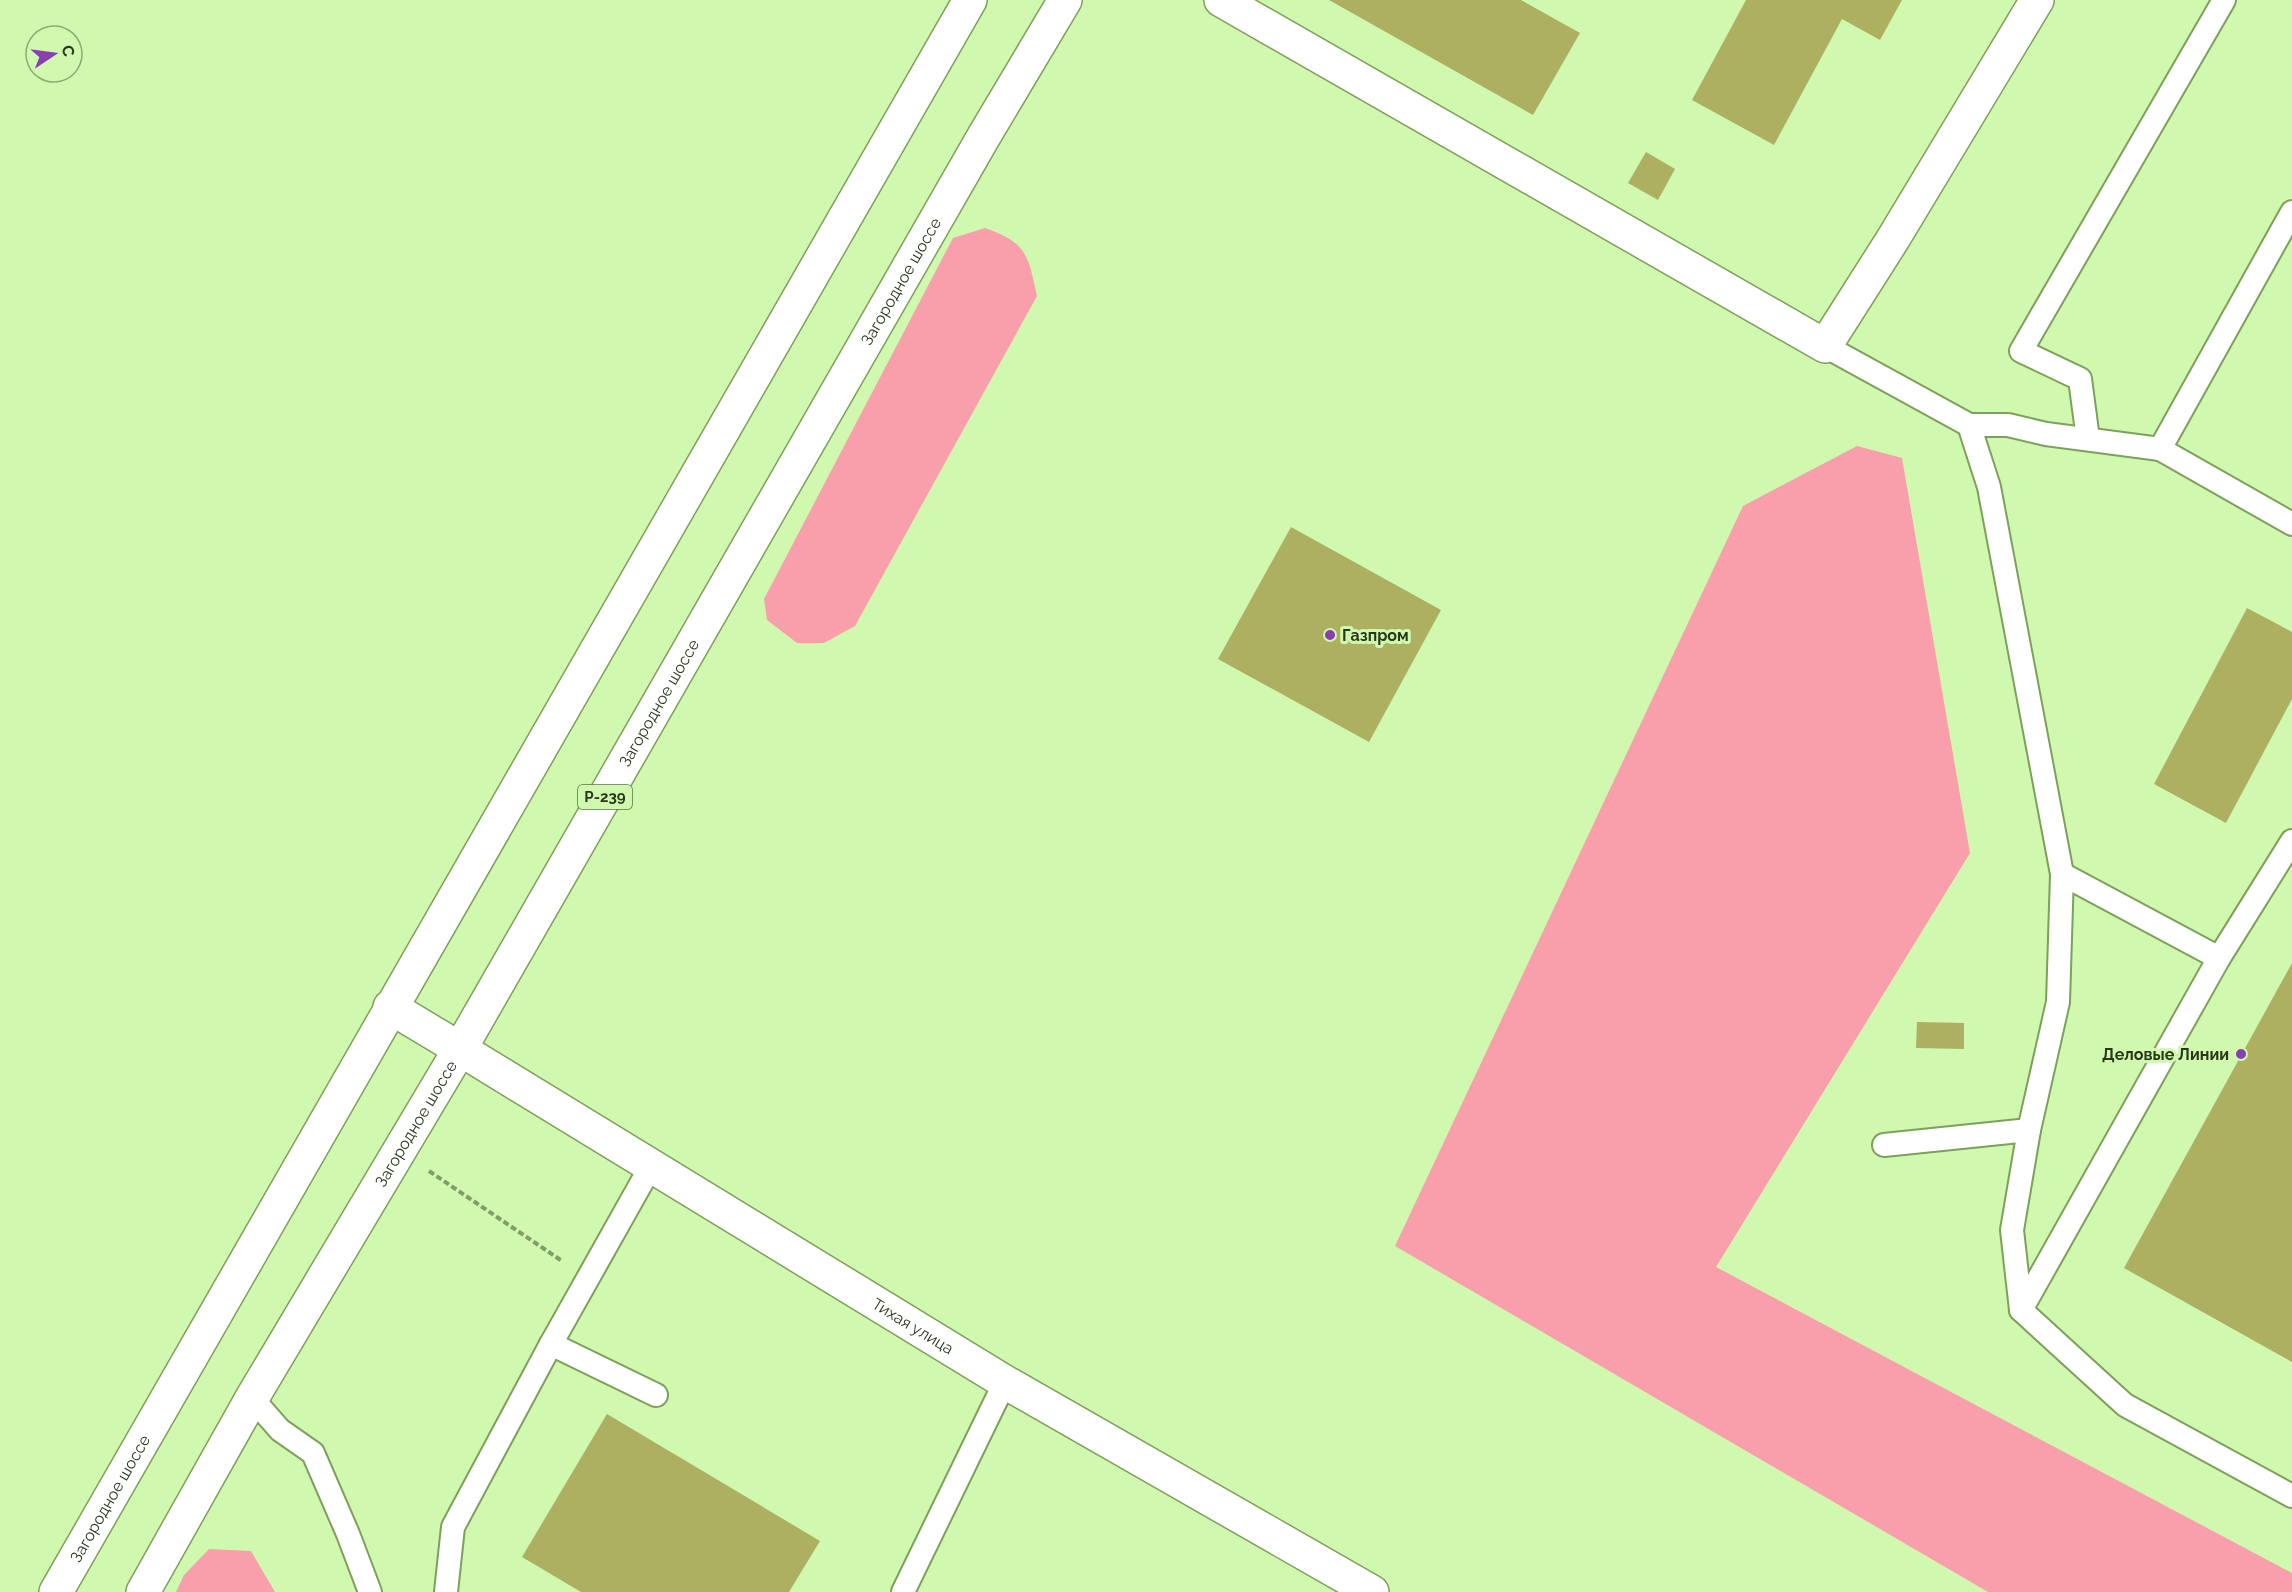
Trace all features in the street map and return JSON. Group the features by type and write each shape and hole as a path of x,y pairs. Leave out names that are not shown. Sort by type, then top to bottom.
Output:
{"main road":[{"name":"Загородное шоссе","path":"56,1592 970,0"},
{"name":"Загородное шоссе","path":"143,1592 252,1398 460,1049 984,136 1065,0"},
{"path":"1221,0 1825,346 1893,239 2037,0"},
{"name":"Тихая улица","path":"390,1007 1005,1382 1372,1592"}],"lane":[{"path":"2088,439 2080,379 2021,351 2224,0"},
{"path":"2160,449 2292,212"},
{"path":"1825,346 1969,425 2008,425 2046,434 2160,449 2292,524"},
{"path":"1969,425 1989,487 2062,874 2058,1002 2029,1130 2012,1230 2021,1310 2125,1405 2292,1496"},
{"path":"2021,1310 2219,958 2292,841"},
{"path":"2062,874 2219,958"},
{"path":"1884,1145 2029,1130"},
{"path":"446,1592 453,1527 551,1344 651,1166"},
{"path":"551,1344 656,1395"},
{"path":"903,1592 1005,1382"},
{"path":"252,1398 280,1430 313,1453 370,1592"}],"path":[{"path":"399,1150 588,1279"}],"shaded area":[{"path":"985,228 1010,239 1024,253 1037,296 855,626 824,643 797,643 767,620 764,599 953,238"},
{"path":"1857,446 1902,458 1970,853 1716,1267 2292,1573 2292,1592 1988,1592 1395,1246 1743,506"},
{"path":"209,1549 251,1551 275,1592 176,1592 184,1575"}],"building":[{"path":"1329,0 1521,0 1580,33 1533,115"},
{"path":"1746,0 1902,0 1880,40 1842,19 1774,145 1692,100"},
{"path":"1646,152 1675,169 1658,200 1628,183"},
{"name":"Газпром","path":"1291,527 1441,610 1369,742 1218,659"},
{"path":"2247,608 2292,632 2292,699 2226,823 2154,784"},
{"path":"2292,963 2292,1362 2124,1268"},
{"path":"1917,1022 1964,1023 1964,1049 1916,1048"},
{"path":"607,1414 820,1541 789,1592 581,1592 522,1557"}],"place":[{"name":"Газпром","path":"1330,635"},
{"name":"Деловые Линии","path":"2241,1054"}]}
